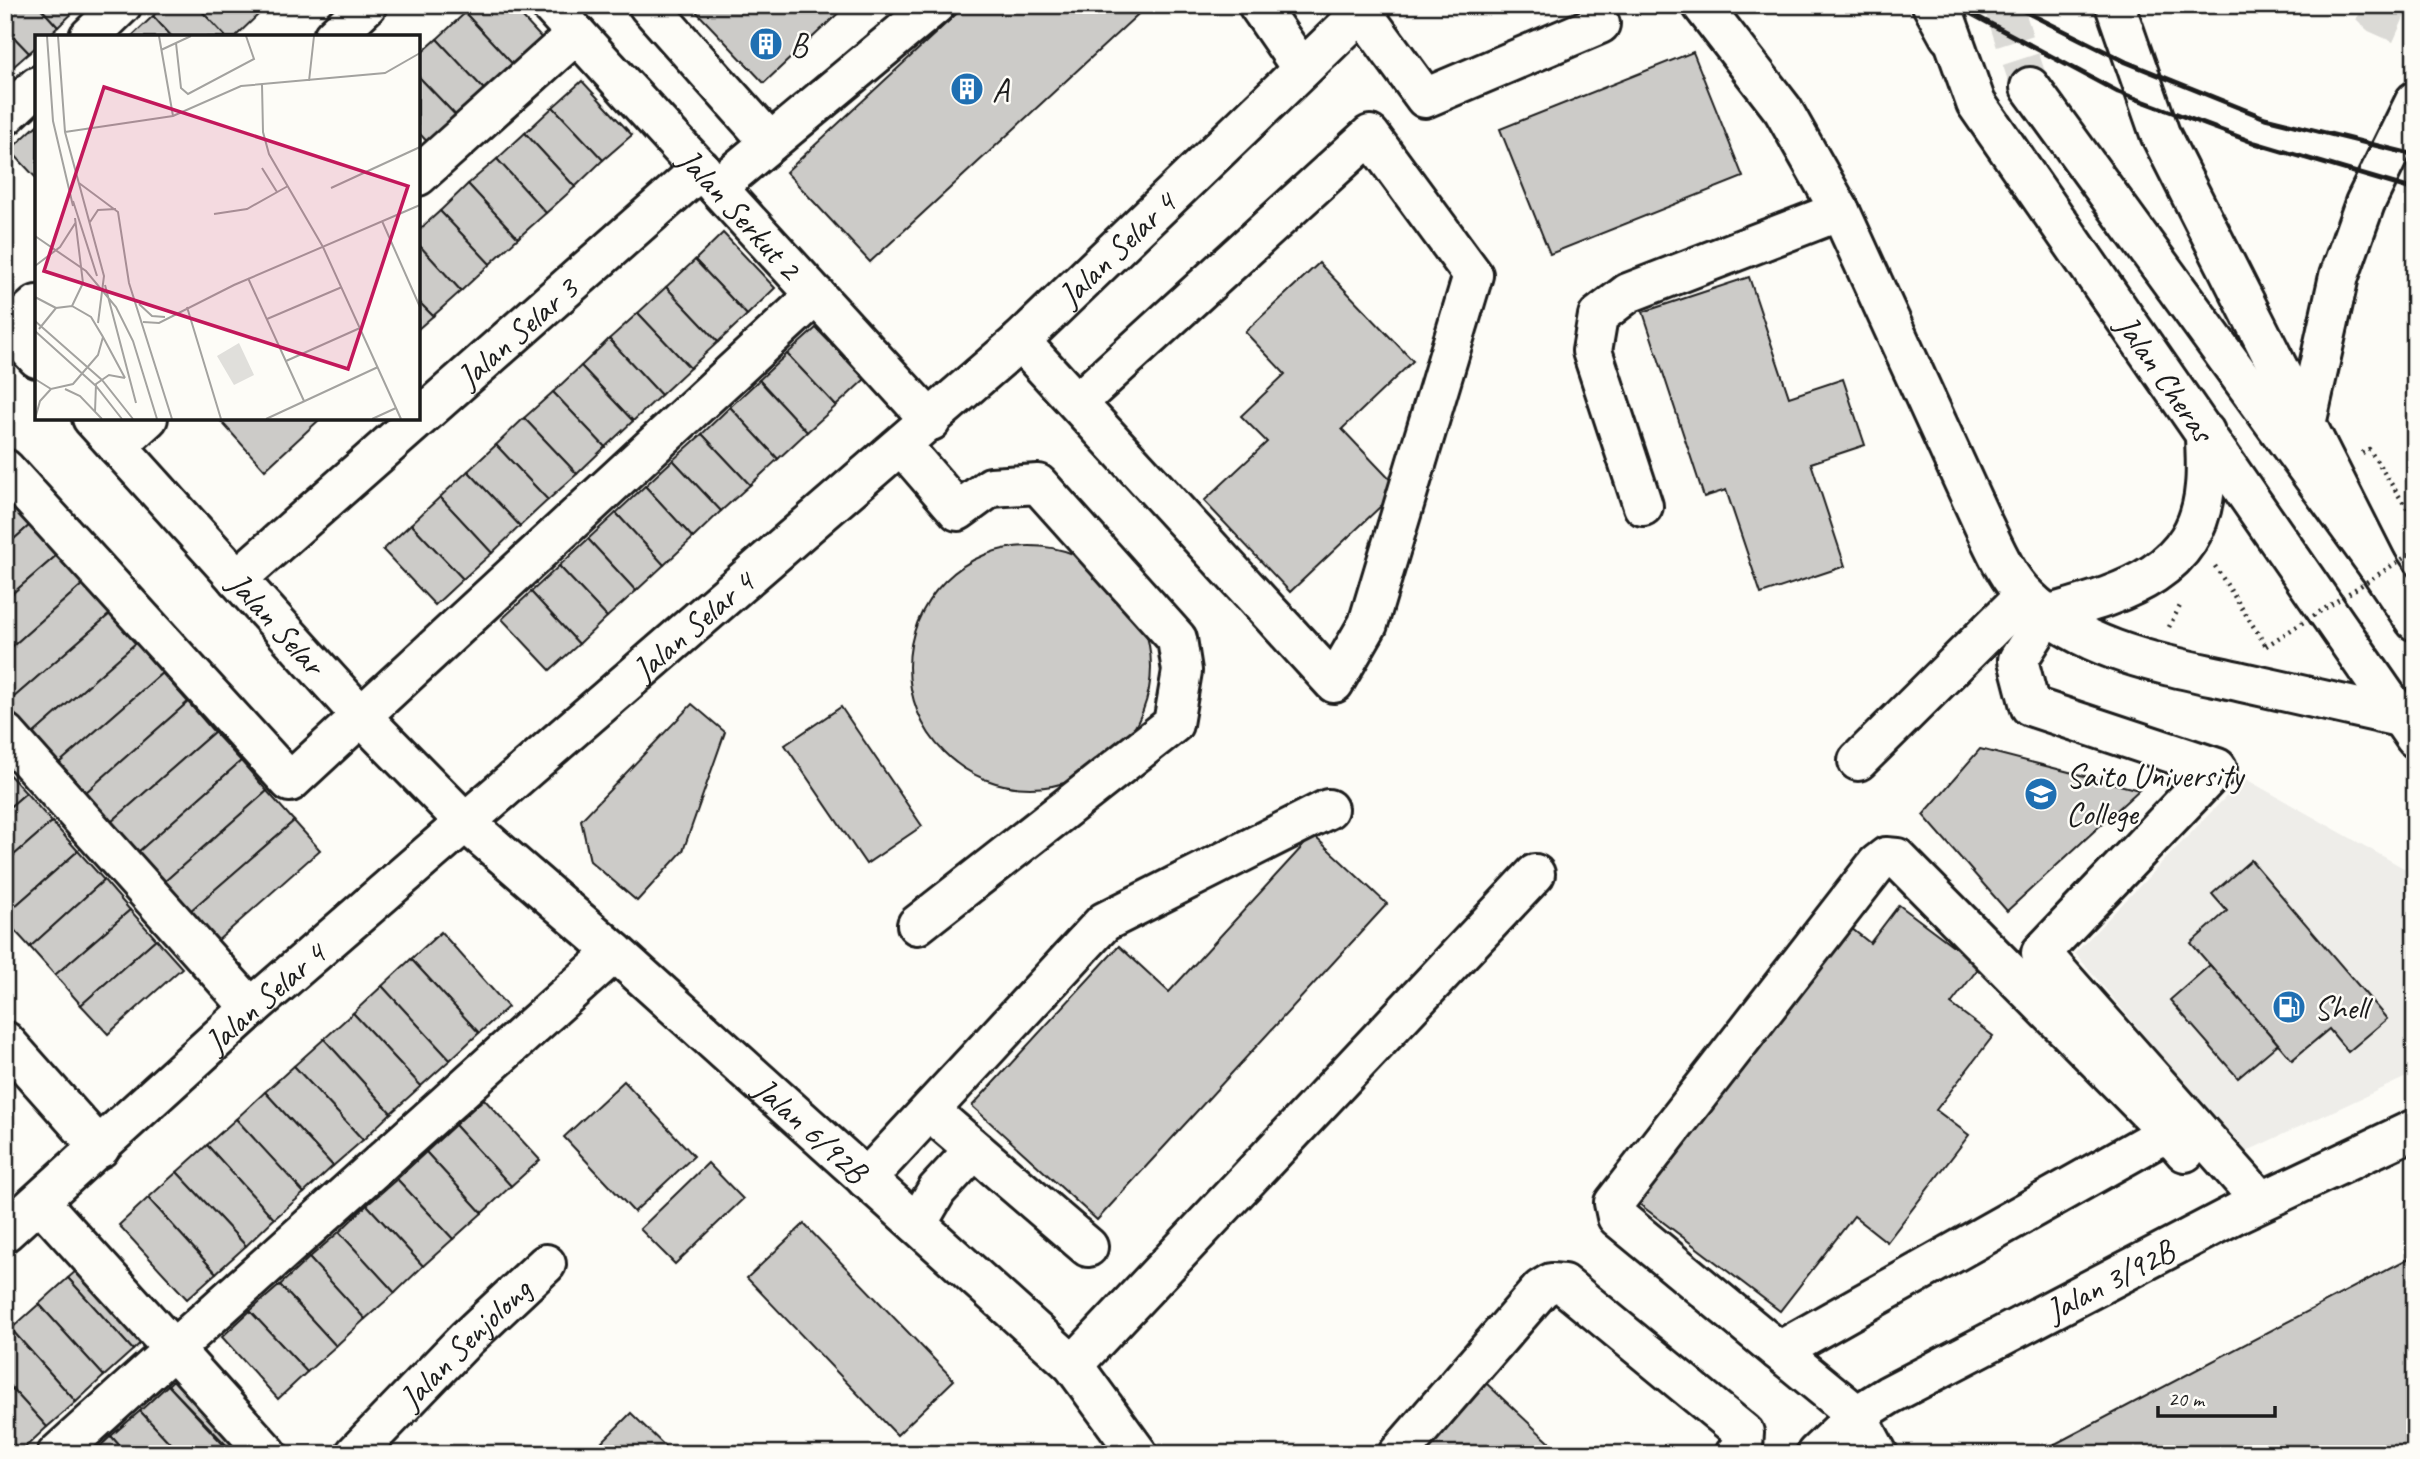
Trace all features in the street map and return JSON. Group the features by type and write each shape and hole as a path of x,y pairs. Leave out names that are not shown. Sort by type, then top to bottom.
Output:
{"main road":[{"path":"91,35 122,5"},
{"path":"334,35 367,5"},
{"name":"Jalan Serkut 2","path":"550,5 931,421"},
{"path":"648,5 770,142"},
{"name":"Jalan Selar 3","path":"237,579 709,178 770,142 935,5"},
{"path":"1258,5 1303,69"},
{"path":"1703,5 1783,110 1840,211 2002,564 2036,605 2093,642 2151,662 2409,728"},
{"path":"2115,5 2160,134 2307,420 2378,566"},
{"path":"1365,9 1425,98 1600,24"},
{"name":"Jalan Selar 4","path":"5,1232 251,1008 467,824 1020,341 1365,9"},
{"name":"Jalan Cheras","path":"1940,15 1976,103 2042,202 2409,728"},
{"path":"420,174 576,34"},
{"path":"2030,87 2378,566 2415,621"},
{"path":"5,116 35,88"},
{"path":"2307,420 2339,276 2365,204 2415,101"},
{"path":"1020,341 1334,683 1368,624 1473,275 1370,135 1077,403"},
{"path":"1643,506 1592,351 1598,316 1628,293 1840,211"},
{"path":"5,470 290,782 363,718 816,295"},
{"path":"17,319 35,354"},
{"name":"Jalan Selar","path":"94,420 363,718 467,824"},
{"path":"117,446 146,420"},
{"path":"1858,761 2036,605 2107,597 2144,582 2172,561 2192,534 2200,512 2205,487 2205,432"},
{"path":"902,446 958,511 992,487 1038,484 1177,639 1182,671 1173,724 917,925"},
{"path":"2036,605 2018,660 2030,706 2217,768 2040,953 2249,1207"},
{"path":"5,733 251,1008"},
{"path":"866,1179 931,1112 1104,922 1328,809"},
{"name":"Jalan 6/92B","path":"467,824 615,953 1073,1366 1138,1454"},
{"path":"1878,1454 1857,1415 1617,1217 1614,1203 1868,875 1886,857 1897,858 2168,1132 2249,1207"},
{"path":"1073,1366 1535,874"},
{"path":"57,1454 615,953"},
{"path":"5,1041 100,1148"},
{"path":"931,1112 973,1151 1088,1247"},
{"name":"Jalan 3/92B","path":"1816,1454 1857,1415 2249,1207 2415,1129"},
{"path":"1779,1350 2168,1132"},
{"path":"917,1224 937,1191 973,1151"},
{"path":"40,1202 268,1454"},
{"name":"Jalan Senjolong","path":"355,1454 466,1339 546,1264"},
{"path":"1398,1454 1541,1289 1551,1283 1563,1284 1744,1433 1743,1447 1735,1454"}],"path":[{"path":"2368,449 2415,521"},
{"path":"2207,554 2266,646 2415,551"}],"shaded area":[{"path":"2244,778 2409,871 2415,889 2415,1073 2243,1153 2075,953"}],"building":[{"path":"5,5 38,5 58,27 49,35 35,35 35,48 29,53 5,28"},
{"path":"38,5 81,5 58,27"},
{"path":"164,5 196,5 224,35 170,35 153,16"},
{"path":"196,5 250,5 259,14 237,35 224,35"},
{"path":"473,5 511,5 548,45 519,71 465,13"},
{"name":"B","path":"690,5 847,5 764,83"},
{"name":"A","path":"966,5 1148,5 870,262 786,172"},
{"path":"465,13 519,71 491,97 437,39"},
{"path":"153,16 170,35 133,35"},
{"path":"5,28 29,53 5,74"},
{"path":"437,39 491,97 463,123 420,78 420,54"},
{"path":"1693,52 1743,177 1550,254 1500,129"},
{"path":"420,78 463,123 434,149 420,134"},
{"path":"582,81 632,135 603,160 553,107"},
{"path":"553,107 603,160 575,187 525,133"},
{"path":"35,127 35,177 10,150"},
{"path":"525,133 575,187 546,213 497,159"},
{"path":"497,159 546,213 518,238 468,184"},
{"path":"468,184 518,238 490,264 440,211"},
{"path":"440,211 490,264 461,291 420,246 420,229"},
{"path":"723,233 775,288 747,315 695,260"},
{"path":"420,246 461,291 433,316 420,303"},
{"path":"695,260 747,315 718,342 666,287"},
{"path":"1319,263 1413,361 1342,429 1399,489 1290,592 1204,501 1267,442 1241,416 1285,374 1245,332"},
{"path":"1749,277 1789,397 1843,379 1865,445 1811,463 1845,566 1761,594 1726,490 1704,497 1643,312"},
{"path":"666,287 718,342 690,368 638,313"},
{"path":"420,303 433,316 420,327"},
{"path":"638,313 690,368 661,395 609,339"},
{"path":"816,328 865,379 836,406 787,354"},
{"path":"609,339 661,395 633,421 581,366"},
{"path":"787,354 836,406 807,432 759,380"},
{"path":"581,366 633,421 605,447 553,392"},
{"path":"759,380 807,432 778,459 730,407"},
{"path":"553,392 605,447 577,474 524,418"},
{"path":"730,407 778,459 750,485 702,434"},
{"path":"524,418 577,474 548,500 496,445"},
{"path":"220,420 319,420 265,470"},
{"path":"702,434 750,485 721,511 673,460"},
{"path":"496,445 548,500 520,526 468,471"},
{"path":"673,460 721,511 693,538 645,486"},
{"path":"468,471 520,526 492,553 440,497"},
{"path":"645,486 693,538 664,565 616,513"},
{"path":"5,496 30,525 5,547"},
{"path":"440,497 492,553 463,579 411,524"},
{"path":"616,513 664,565 636,591 588,539"},
{"path":"411,524 463,579 435,605 383,550"},
{"path":"30,525 57,555 5,600 5,547"},
{"path":"588,539 636,591 607,617 559,566"},
{"path":"1030,546 1076,555 1107,574 1123,590 1146,632 1151,667 1142,713 1123,744 1107,760 1065,783 1030,788 984,779 953,760 937,744 914,702 909,667 918,621 937,590 953,574 995,551"},
{"path":"57,555 83,584 5,653 5,600"},
{"path":"559,566 607,617 579,644 531,592"},
{"path":"83,584 110,614 5,705 5,653"},
{"path":"531,592 579,644 550,670 502,619"},
{"path":"110,614 136,643 32,735 5,705"},
{"path":"136,643 162,673 58,764 32,735"},
{"path":"162,673 188,702 84,794 58,764"},
{"path":"188,702 214,732 110,823 84,794"},
{"path":"692,704 725,732 683,851 637,901 590,861 581,820"},
{"path":"841,707 922,826 866,864 785,745"},
{"path":"214,732 241,761 137,853 110,823"},
{"path":"1980,749 2139,790 2007,911 1923,815"},
{"path":"241,761 267,791 163,883 137,853"},
{"path":"5,770 26,793 5,811"},
{"path":"267,791 294,821 189,912 163,883"},
{"path":"26,793 52,822 5,863 5,811"},
{"path":"294,821 320,850 216,942 189,912"},
{"path":"52,822 78,851 5,915 5,863"},
{"path":"1313,835 1387,904 1097,1220 972,1106 1119,946 1169,992"},
{"path":"78,851 104,880 30,947 5,920 5,915"},
{"path":"2251,860 2387,1019 2348,1052 2329,1029 2292,1060 2191,943 2227,911 2212,894"},
{"path":"104,880 130,910 55,975 30,947"},
{"path":"1899,905 1980,966 1951,1004 1993,1036 1936,1110 1969,1135 1887,1242 1854,1216 1780,1311 1634,1200 1847,925 1870,943"},
{"path":"130,910 156,939 81,1005 55,975"},
{"path":"441,932 508,1007 479,1033 411,959"},
{"path":"156,939 182,968 108,1034 81,1005"},
{"path":"411,959 479,1033 450,1060 382,986"},
{"path":"2210,965 2278,1044 2238,1078 2170,1000"},
{"path":"382,986 450,1060 421,1086 353,1013"},
{"path":"353,1013 421,1086 391,1113 324,1039"},
{"path":"324,1039 391,1113 363,1140 294,1066"},
{"path":"294,1066 363,1140 333,1166 265,1092"},
{"path":"624,1081 694,1156 634,1212 564,1137"},
{"path":"265,1092 333,1166 304,1193 236,1119"},
{"path":"484,1099 540,1160 511,1186 455,1125"},
{"path":"236,1119 304,1193 274,1219 207,1145"},
{"path":"455,1125 511,1186 482,1213 426,1152"},
{"path":"207,1145 274,1219 246,1246 177,1172"},
{"path":"426,1152 482,1213 453,1239 397,1179"},
{"path":"708,1163 743,1199 675,1264 640,1229"},
{"path":"177,1172 246,1246 216,1273 148,1198"},
{"path":"397,1179 453,1239 423,1266 367,1205"},
{"path":"148,1198 216,1273 187,1299 119,1225"},
{"path":"367,1205 423,1266 395,1293 339,1232"},
{"path":"804,1224 954,1380 897,1435 747,1278"},
{"path":"339,1232 395,1293 365,1319 309,1258"},
{"path":"96,1253 161,1324 133,1350 68,1278"},
{"path":"2415,1255 2415,1454 2036,1454"},
{"path":"309,1258 365,1319 336,1346 280,1285"},
{"path":"68,1278 133,1350 104,1376 39,1304"},
{"path":"280,1285 336,1346 307,1372 250,1311"},
{"path":"39,1304 104,1376 76,1402 11,1329"},
{"path":"250,1311 307,1372 278,1399 222,1337"},
{"path":"11,1329 76,1402 47,1427 5,1381 5,1334"},
{"path":"196,1359 261,1429 235,1454 168,1385"},
{"path":"5,1381 47,1427 19,1453 5,1438"},
{"path":"1486,1383 1562,1454 1418,1454"},
{"path":"168,1385 232,1454 180,1454 140,1411"},
{"path":"140,1411 180,1454 127,1454 111,1436"},
{"path":"631,1413 673,1454 590,1454"},
{"path":"111,1436 127,1454 92,1454"}],"tunnel":[{"path":"2003,5 2030,87"},
{"path":"2369,5 2379,15 2415,31"}],"railway":[{"path":"1955,5 2118,92 2255,143 2415,190"},
{"path":"2012,5 2126,62 2265,118 2415,155"}],"place":[{"name":"B","path":"766,44"},
{"name":"A","path":"967,89"},
{"name":"Saito University College","path":"2041,794"},
{"name":"Shell","path":"2289,1007"}]}
